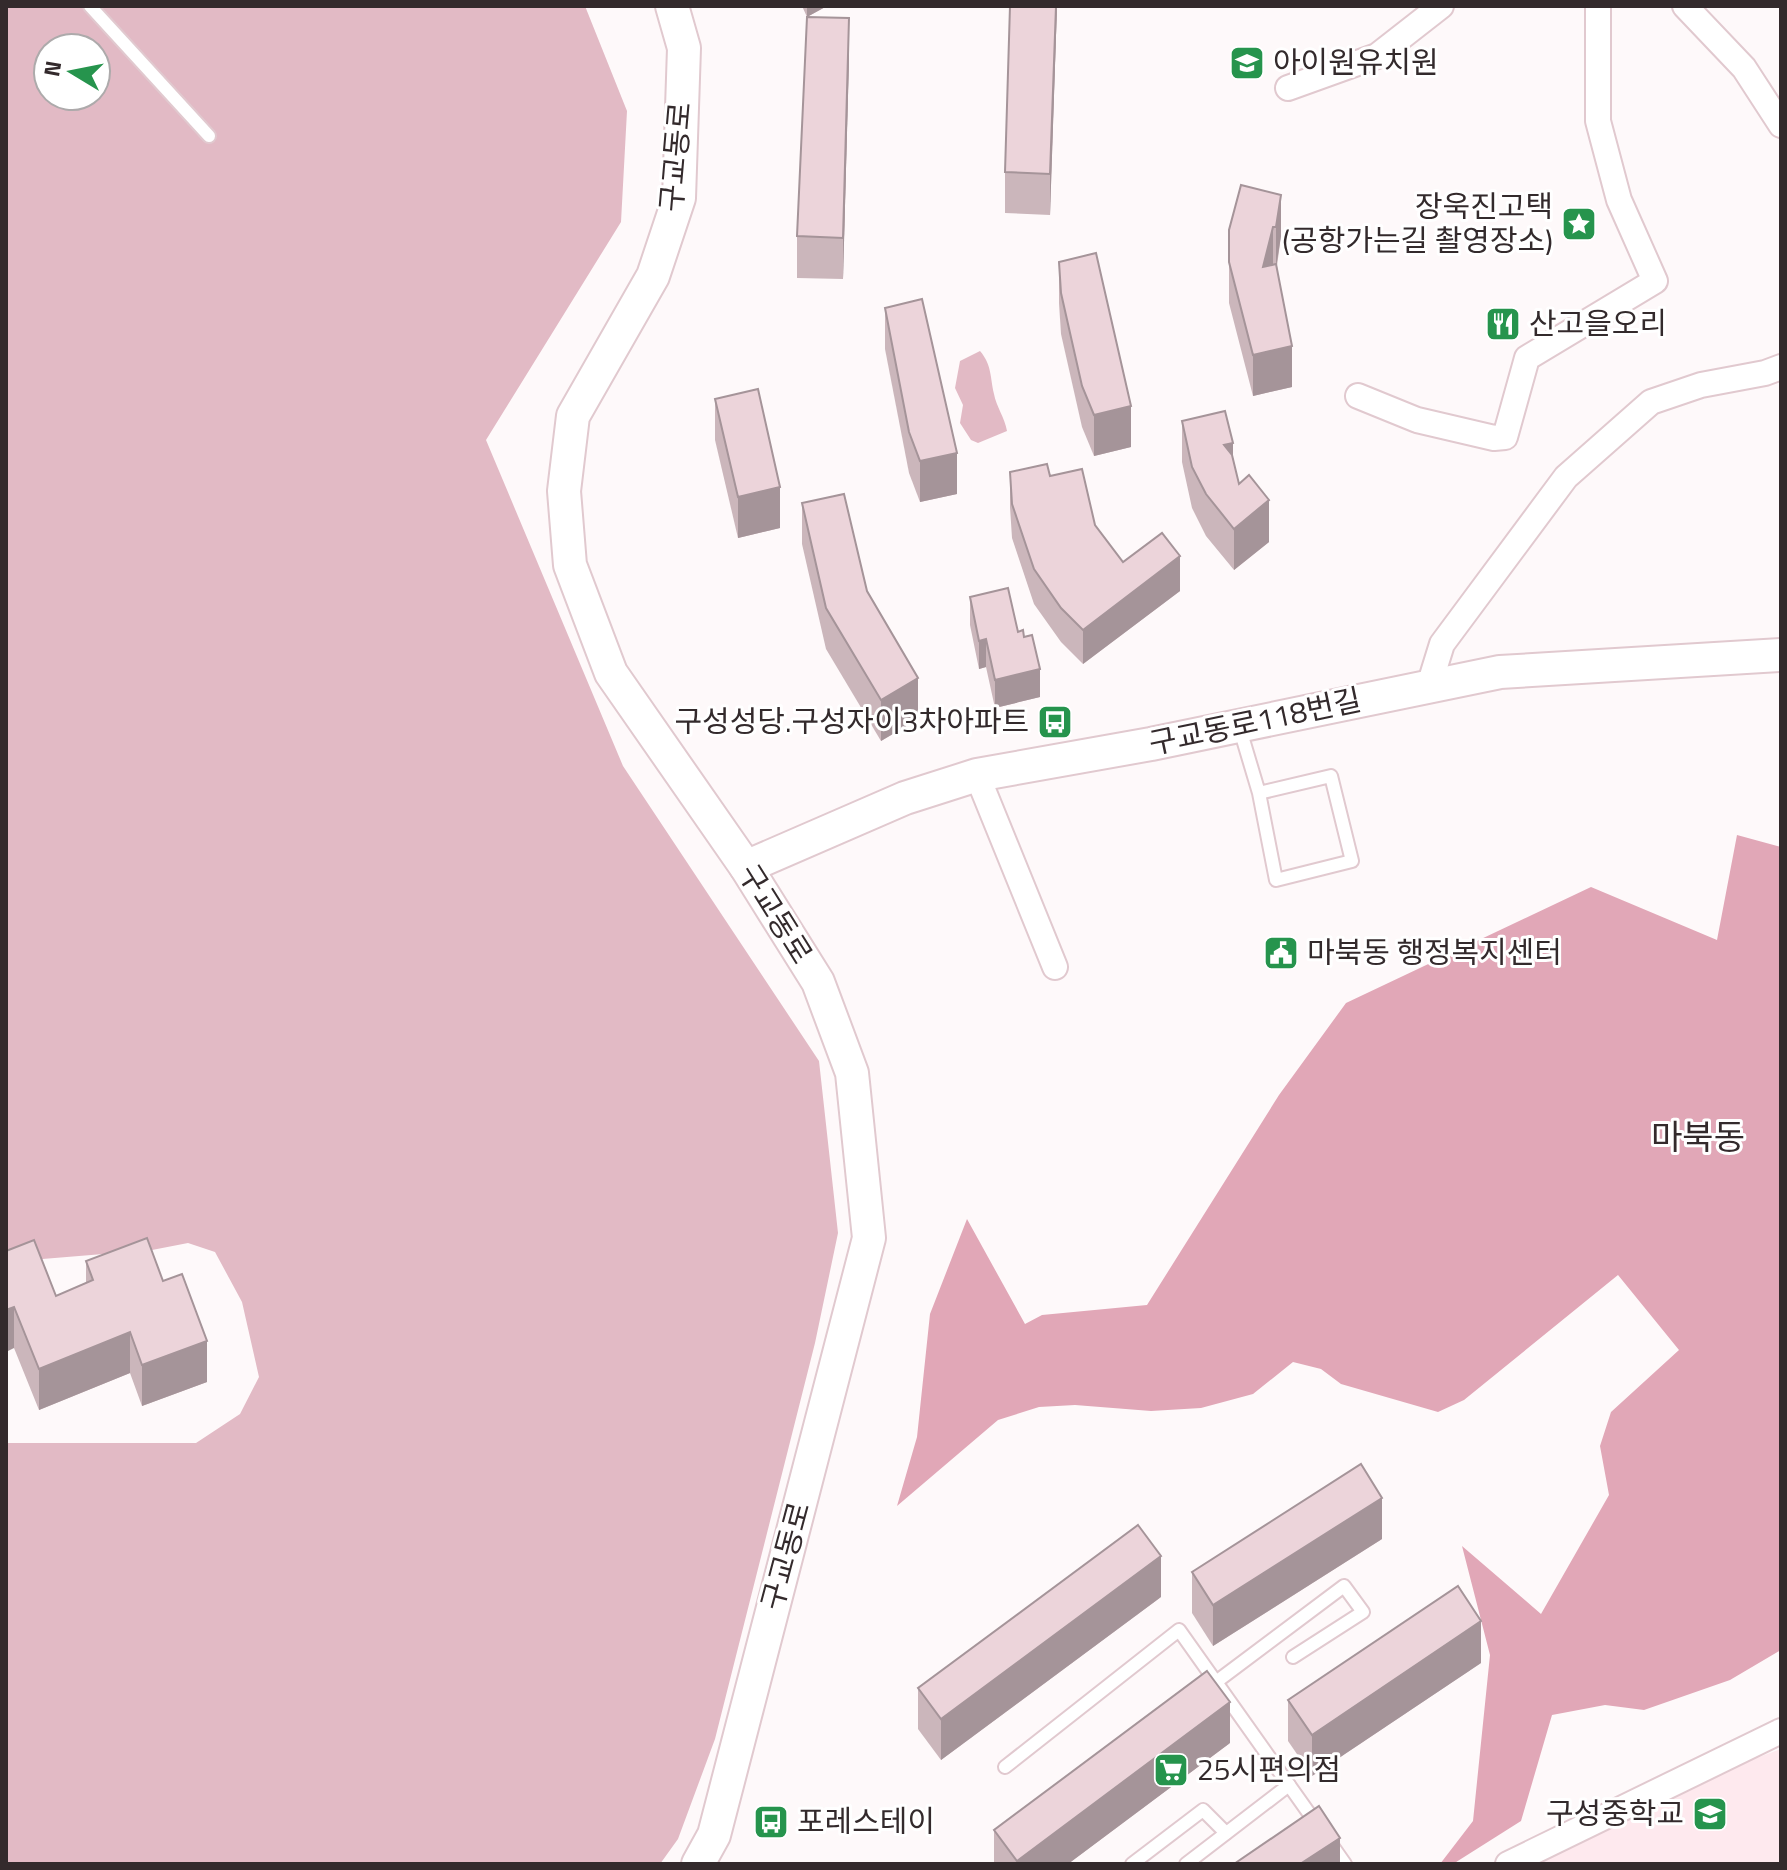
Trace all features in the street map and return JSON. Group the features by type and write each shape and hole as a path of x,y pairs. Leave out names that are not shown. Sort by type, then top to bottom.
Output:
{"street":[{"name":"구교동로","path":"672,6 684,48 679,198 653,276 573,416 564,491 570,565 611,673 746,867 818,982 852,1073 869,1238 714,1835 698,1864"},
{"path":"1288,88 1377,56 1441,6"},
{"path":"1358,396 1417,420 1494,438 1505,437 1527,358 1655,281 1619,200 1598,121 1598,6"},
{"path":"1685,6 1744,68 1781,125"},
{"path":"1429,686 1442,644 1566,477 1651,402 1701,385 1781,367"},
{"name":"구교동로118번길","path":"746,867 905,798 977,775 1239,726 1500,672 1781,655"},
{"path":"977,775 1055,967"},
{"path":"1508,1864 1781,1731"}],"lane":[{"path":"90,6 209,136"},
{"path":"1239,726 1259,793 1276,880 1352,861 1331,776 1259,793"},
{"path":"1216,1682 1344,1586 1363,1612 1293,1657"},
{"path":"1005,1767 1179,1630 1345,1864"},
{"path":"1186,1864 1289,1785"},
{"path":"1132,1864 1203,1810 1226,1833"}],"shaded area":[{"path":"6,6 585,6 627,111 621,222 486,440 623,766 819,1061 838,1233 815,1343 715,1739 678,1839 660,1864 6,1864 6,1443 196,1443 240,1414 259,1377 242,1302 215,1252 188,1243 152,1250 6,1262"},
{"path":"980,351 989,366 995,399 1007,431 978,443 971,440 960,423 963,405 955,388 960,361"},
{"path":"1737,835 1781,847 1781,1650 1730,1680 1644,1710 1605,1705 1552,1715 1521,1821 1453,1864 1440,1864 1473,1821 1490,1655 1462,1546 1541,1614 1609,1495 1600,1446 1611,1412 1679,1350 1618,1275 1464,1400 1438,1412 1341,1384 1321,1369 1293,1362 1253,1394 1201,1408 1151,1411 1075,1405 1039,1407 998,1420 897,1506 917,1437 930,1314 967,1219 1025,1324 1042,1315 1147,1305 1279,1095 1346,1003 1591,887 1717,940"},
{"name":"구성중학교","path":"1781,1749 1781,1864 1533,1864 1743,1763"}],"building":[{"path":"1010,6 1056,6 1050,174 1005,172"},
{"path":"807,17 849,18 843,238 797,236"},
{"path":"1241,185 1281,195 1276,227 1273,227 1263,267 1276,264 1292,346 1253,355 1229,262 1229,230"},
{"path":"1096,253 1131,406 1094,415 1082,386 1061,293 1059,262"},
{"path":"922,299 957,453 920,461 909,432 885,308"},
{"path":"758,389 780,487 738,497 715,399"},
{"path":"1225,411 1233,443 1224,445 1232,455 1239,484 1249,475 1269,500 1234,529 1206,494 1192,467 1182,421"},
{"path":"1047,464 1050,476 1082,469 1095,525 1123,562 1162,533 1180,556 1083,630 1061,608 1034,569 1012,504 1010,472"},
{"path":"844,494 867,591 918,678 881,700 826,608 802,503"},
{"path":"1008,588 1018,632 1023,630 1024,637 1032,635 1040,669 995,680 986,639 979,641 970,597"},
{"path":"147,1238 163,1281 182,1274 207,1341 142,1365 130,1332 39,1369 14,1307 6,1310 6,1251 34,1240 56,1296 93,1280 86,1261"},
{"path":"1361,1464 1382,1498 1213,1605 1192,1572"},
{"path":"1138,1525 1161,1556 941,1719 918,1688"},
{"path":"1458,1586 1481,1621 1312,1735 1288,1700"},
{"path":"1207,1671 1230,1702 1017,1861 994,1830"},
{"path":"1319,1806 1340,1838 1300,1864 1234,1864"}],"place":[{"name":"아이원유치원","path":"1247,63"},
{"name":"장욱진고택 (공항가는길 촬영장소)","path":"1579,224"},
{"name":"산고을오리","path":"1503,324"},
{"name":"구성성당.구성자이3차아파트","path":"1055,722"},
{"name":"마북동 행정복지센터","path":"1281,953"},
{"name":"25시편의점","path":"1171,1770"},
{"name":"구성중학교","path":"1710,1814"},
{"name":"포레스테이","path":"771,1822"}],"district":[{"name":"마북동","path":"1698,1137"}]}
